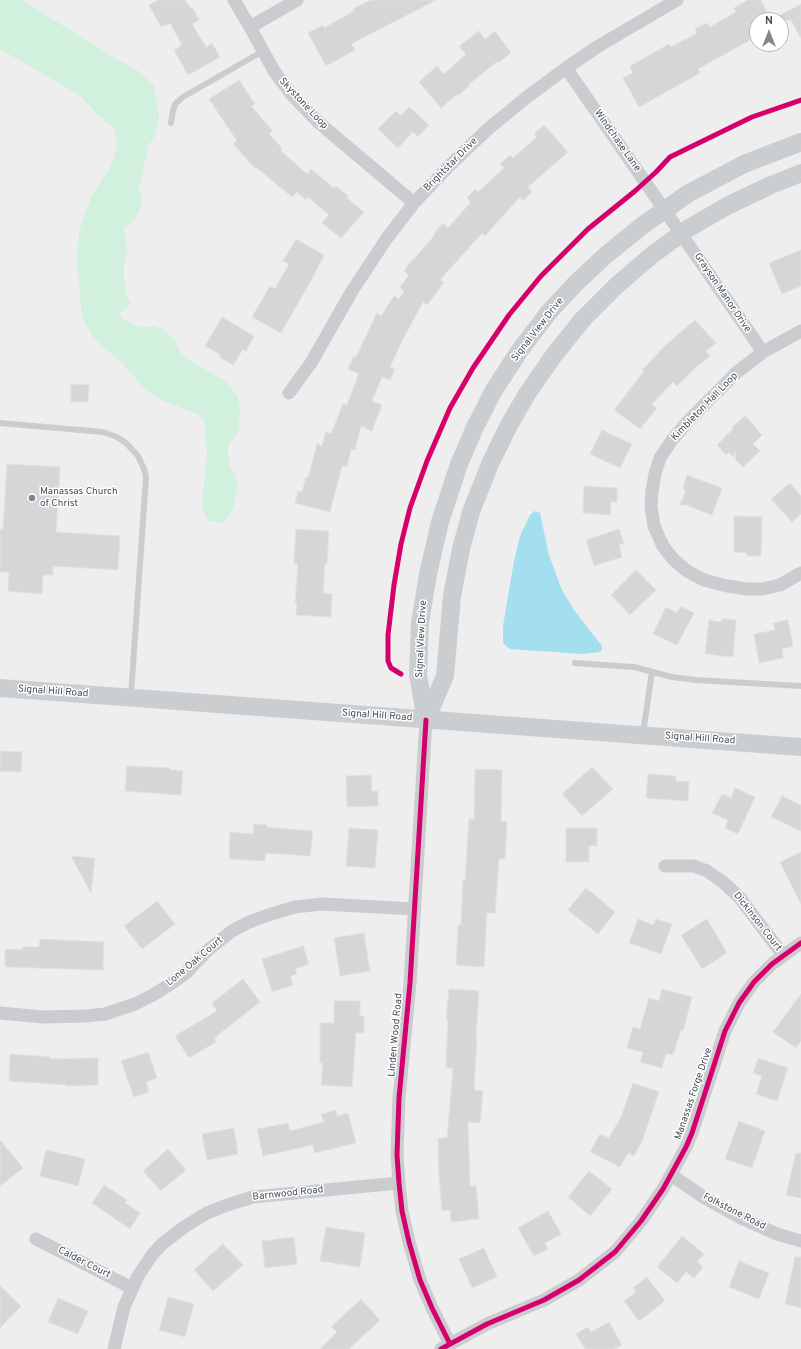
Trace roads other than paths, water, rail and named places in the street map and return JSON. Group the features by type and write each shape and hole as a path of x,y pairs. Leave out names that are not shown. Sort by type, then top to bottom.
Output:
{"main road":[{"name":"Signal View Drive","path":"426,720 418,675 420,623 425,589 440,522 458,464 475,426 494,390 520,350 549,312 575,284 646,222 690,193 744,164 801,142"},
{"path":"426,720 444,676 450,612 461,549 471,512 490,464 508,427 527,394 554,355 583,319 616,286 652,256 681,234 729,205 771,185 801,173"},
{"name":"Signal Hill Road","path":"0,688 801,747"}],"street":[{"name":"Skystone Loop","path":"234,0 274,71 292,95 318,122 414,203"},
{"path":"250,27 297,0"},
{"name":"Brightstar Drive","path":"289,394 311,363 349,297 387,238 414,203 450,165 488,128 566,68 597,47 677,0"},
{"name":"Windchase Lane","path":"566,68 681,234"},
{"name":"Grayson Manor Drive","path":"681,234 763,352"},
{"name":"Kimbleton Hall Loop","path":"801,331 763,352 730,379 689,420 660,458 655,474 651,507 654,526 662,546 673,559 687,571 704,580 747,590 763,590 780,585 801,573"},
{"name":"Linden Wood Road","path":"426,720 410,982 399,1098 398,1183 409,1242 420,1280 446,1346"},
{"name":"Dickinson Court","path":"665,866 694,866 707,871 722,882 740,898 783,955"},
{"name":"Lone Oak Court","path":"0,1013 43,1017 86,1016 105,1014 135,1004 175,982 208,950 232,931 268,915 294,907 322,904 414,909"},
{"name":"Manassas Forge Drive","path":"446,1346 487,1324 544,1300 579,1280 616,1252 641,1221 663,1189 692,1133 725,1030 736,1010 754,982 772,964 801,943"},
{"name":"Folkstone Road","path":"671,1175 705,1198 741,1218 777,1234 801,1241"},
{"name":"Barnwood Road","path":"114,1349 124,1307 132,1288 152,1255 162,1244 184,1227 207,1213 227,1204 253,1197 398,1183"},
{"name":"Calder Court","path":"36,1239 132,1288"}],"lane":[{"path":"172,124 175,104 183,97 263,50"},
{"path":"0,423 103,432 117,436 138,456 146,477 131,697"},
{"path":"575,663 634,667 672,677 695,680 801,686"},
{"path":"643,735 652,672"}],"water":[{"path":"535,511 540,513 549,555 561,588 574,610 602,646 602,650 600,652 583,654 510,649 503,643 503,626 514,561 520,536 530,515"}],"place":[{"name":"Manassas Church of Christ","path":"32,498"}]}
